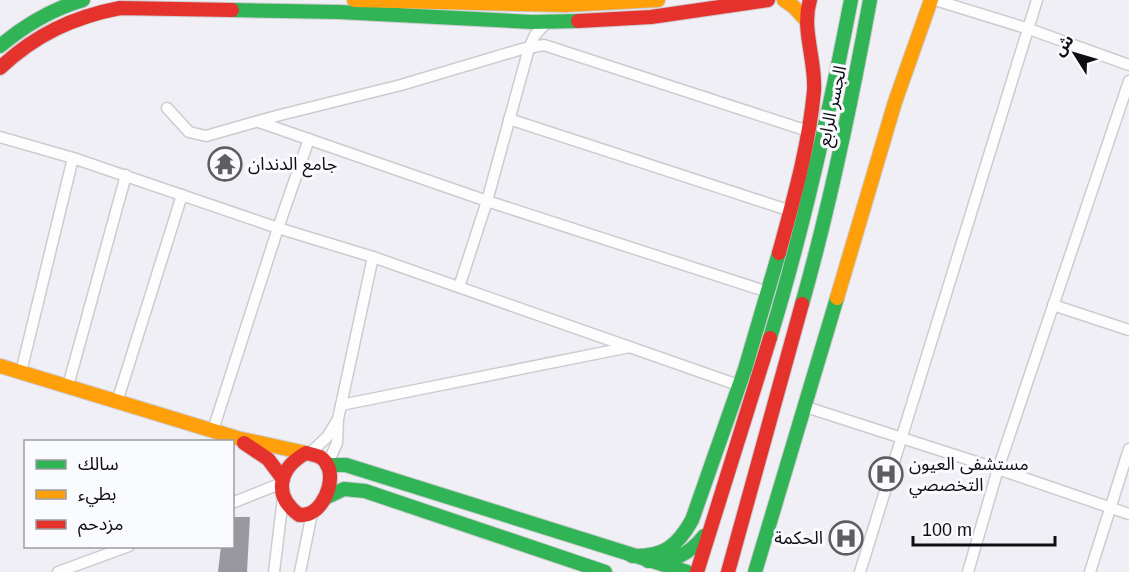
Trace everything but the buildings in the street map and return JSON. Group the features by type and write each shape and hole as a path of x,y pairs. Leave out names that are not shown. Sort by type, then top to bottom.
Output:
{"main road":[{"path":"0,46 33,21 83,0"},
{"path":"354,0 565,5 658,0"},
{"path":"0,68 22,48 63,23 120,8 615,21 768,0"},
{"path":"784,0 805,19"},
{"path":"632,556 653,556 666,551 688,529 697,509 768,292 791,211 814,95 812,50 805,19 810,0"},
{"name":"الجسر الرابع","path":"713,519 776,320 806,214 851,0"},
{"name":"الجسر الرابع","path":"728,572 826,219 847,125 870,0"},
{"path":"755,572 895,102 933,0"},
{"path":"0,366 237,438 322,458 327,465 330,479 325,498"},
{"path":"237,438 268,459 283,481"},
{"path":"307,454 291,463 283,481 283,498 289,510 295,514 312,513 325,498 336,491 349,488 365,491 605,572"},
{"path":"327,465 346,465 687,572"},
{"path":"648,561 662,562 688,553 698,544 713,519"},
{"path":"696,572 713,519"},
{"path":"734,549 733,565 736,572"}],"street":[{"path":"933,0 1029,29 1129,65"},
{"path":"860,572 1037,0"},
{"path":"516,20 528,34 529,48"},
{"path":"459,287 487,201 529,48 535,35 548,21"},
{"path":"167,108 183,127 198,136 215,135 544,45 808,130"},
{"path":"968,572 998,469 1129,81"},
{"path":"509,118 791,211"},
{"path":"259,122 487,201 768,292"},
{"path":"0,137 126,175 278,228 373,257 738,385"},
{"path":"213,430 309,139"},
{"path":"21,372 73,158"},
{"path":"68,386 126,175"},
{"path":"117,402 182,195"},
{"path":"327,465 337,443 338,419 373,257"},
{"path":"1053,305 1129,330"},
{"path":"341,405 631,347"},
{"path":"806,406 1129,514"},
{"path":"307,454 327,437 338,419"},
{"path":"1090,572 1129,449"},
{"path":"234,502 283,481"},
{"path":"274,572 283,498"},
{"path":"300,572 312,513"},
{"path":"58,572 124,548"}],"traffic: fast":[{"path":"0,46 39,18 83,0"},
{"path":"770,338 815,170 851,0"},
{"path":"802,304 840,153 870,0"},
{"path":"232,10 339,12 532,22 578,21"},
{"path":"632,556 652,555 675,544 692,520 745,369 779,253"},
{"path":"755,572 837,298"},
{"path":"327,465 346,465 687,572"},
{"path":"325,498 344,489 365,491 605,572"},
{"path":"648,561 672,559 686,553 704,536"}],"traffic: slow":[{"path":"354,0 565,5 658,0"},
{"path":"784,0 805,19"},
{"path":"837,298 895,102 931,0"},
{"path":"0,366 237,438 306,453"}],"traffic: jam":[{"path":"578,21 651,17 768,0"},
{"path":"779,253 800,173 812,112 814,79 807,22 810,0"},
{"path":"0,68 41,37 71,22 103,12 120,8 232,10"},
{"path":"728,572 802,304"},
{"path":"697,572 770,338"},
{"path":"244,443 268,459 283,479"},
{"path":"306,453 320,457 326,463 329,470 329,488 321,504 315,510 299,515 285,499 282,482 290,466 306,453"}],"place":[{"name":"جامع الدندان","path":"225,164"},
{"name":"مستشفى العيون التخصصي","path":"886,474"},
{"name":"الحكمة","path":"846,538"}]}
